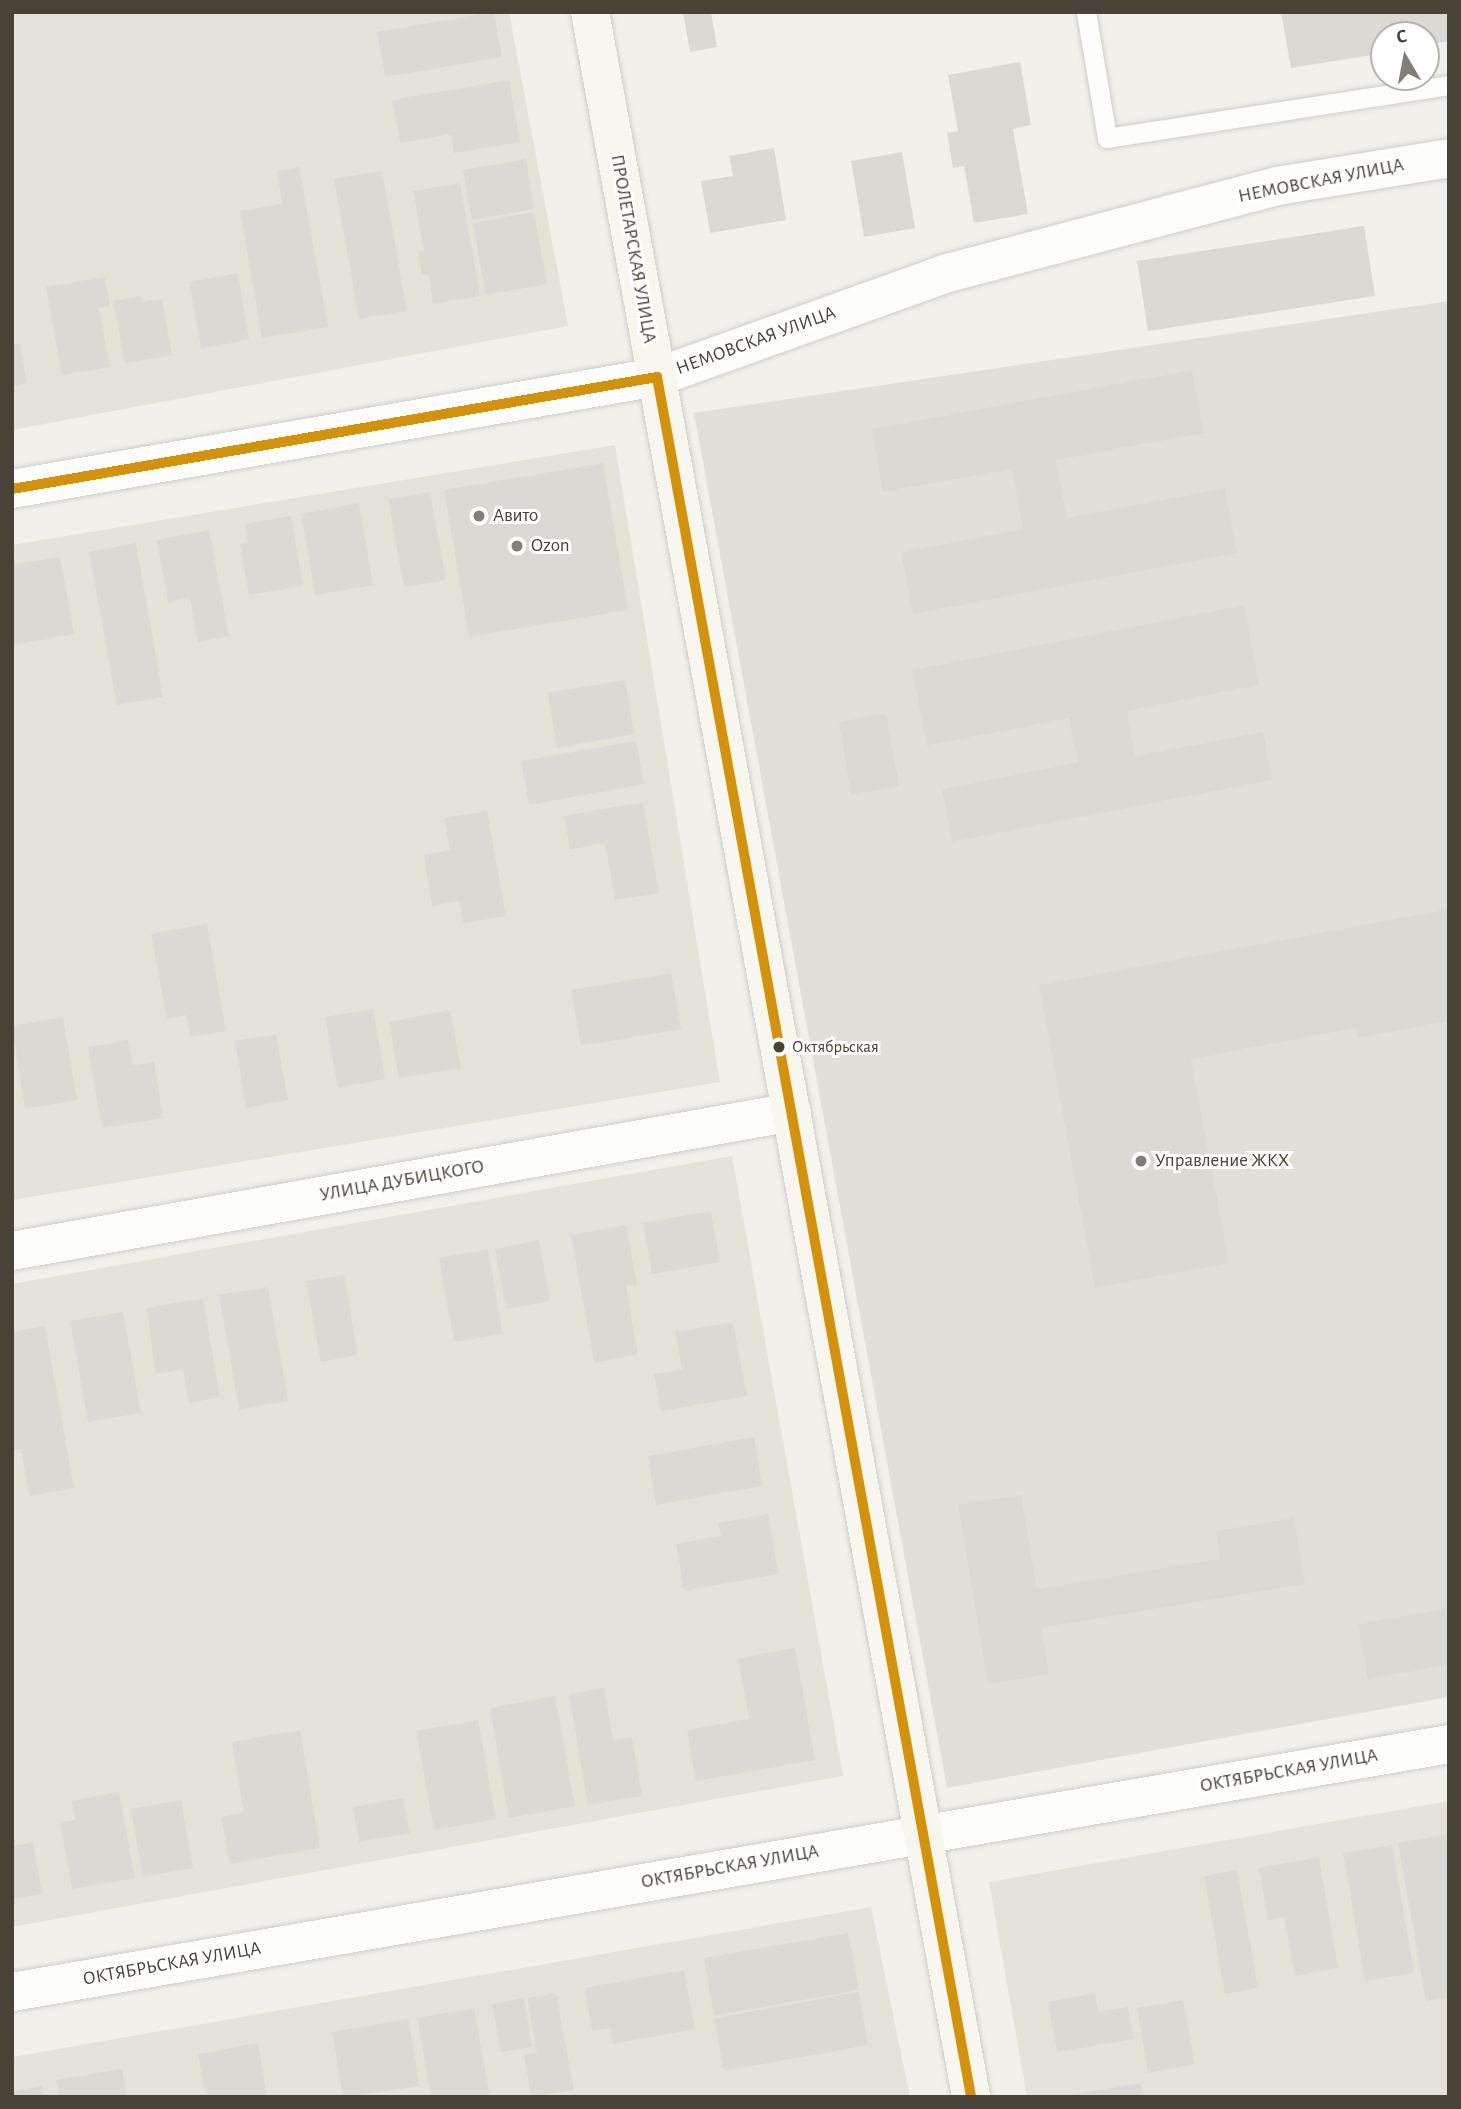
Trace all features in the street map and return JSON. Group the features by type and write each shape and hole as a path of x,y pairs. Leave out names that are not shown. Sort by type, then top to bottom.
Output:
{"main road":[{"name":"ПРОЛЕТАРСКАЯ УЛИЦА","path":"590,12 926,1833 971,2097"}],"street":[{"name":"НЕМОВСКАЯ УЛИЦА","path":"12,489 657,377 944,274 1277,186 1449,158"},
{"name":"УЛИЦА ДУБИЦКОГО","path":"12,1251 792,1112"},
{"name":"ОКТЯБРЬСКАЯ УЛИЦА","path":"12,1992 1449,1744"}],"lane":[{"path":"1086,12 1107,138 1449,85"}],"shaded area":[{"path":"12,12 509,12 568,326 12,430"},
{"path":"1449,301 1449,1697 947,1788 694,413"},
{"path":"615,445 720,1082 12,1200 12,545"},
{"path":"732,1156 843,1776 12,1927 12,1284"},
{"path":"1449,1801 1449,2097 1027,2097 989,1882"},
{"path":"871,1907 910,2097 12,2097 12,2057"}],"building":[{"path":"494,12 502,57 385,77 377,32"},
{"path":"683,12 711,12 717,47 690,52"},
{"path":"1281,12 1449,12 1449,41 1440,43 1440,21 1370,21 1370,55 1291,68"},
{"path":"1020,62 1031,125 1013,129 1028,214 974,223 964,166 953,168 947,133 958,131 948,75"},
{"path":"509,80 520,142 454,153 451,134 400,143 392,100"},
{"path":"774,148 786,220 710,233 701,181 733,176 729,156"},
{"path":"902,152 915,228 864,237 851,161"},
{"path":"526,159 534,209 472,220 463,170"},
{"path":"299,167 328,327 262,338 240,211 282,204 277,171"},
{"path":"382,171 407,311 359,319 334,179"},
{"path":"460,183 480,296 433,304 428,274 422,275 418,252 424,251 413,191"},
{"path":"534,212 547,284 486,295 473,223"},
{"path":"1364,226 1375,296 1148,331 1137,261"},
{"path":"238,273 249,340 201,348 189,282"},
{"path":"105,277 110,306 99,308 110,367 62,375 46,287"},
{"path":"141,296 142,302 162,298 172,355 125,363 113,301"},
{"path":"20,344 27,383 12,386 12,345"},
{"path":"1192,370 1204,433 1056,460 1067,518 1225,488 1237,553 913,614 901,552 1023,529 1012,469 883,492 872,429"},
{"path":"603,463 628,610 469,637 444,490"},
{"path":"430,492 446,580 404,587 388,499"},
{"path":"359,503 373,585 315,595 301,514"},
{"path":"291,516 303,586 249,595 240,544 248,543 245,524"},
{"path":"209,530 229,636 198,642 190,598 168,602 157,540"},
{"path":"136,543 163,697 117,705 89,552"},
{"path":"60,557 74,634 13,645 12,565"},
{"path":"1244,605 1259,685 1127,711 1135,756 1263,732 1272,780 952,842 942,789 1078,762 1069,718 927,746 912,670"},
{"path":"625,680 634,734 557,748 548,693"},
{"path":"886,713 899,786 851,795 839,722"},
{"path":"636,741 644,784 529,805 521,761"},
{"path":"643,802 659,893 615,900 605,843 570,850 564,816"},
{"path":"487,811 506,916 463,923 459,901 432,906 424,855 450,850 444,818"},
{"name":"Управление ЖКХ","path":"1449,909 1449,1021 1358,1038 1356,1028 1191,1059 1229,1263 1095,1288 1039,985"},
{"path":"207,924 226,1031 190,1037 186,1015 167,1019 151,934"},
{"path":"671,973 681,1029 581,1046 571,990"},
{"path":"373,1009 385,1079 338,1088 325,1017"},
{"path":"450,1010 461,1068 399,1078 389,1022"},
{"path":"63,1017 77,1100 25,1109 12,1026"},
{"path":"276,1034 288,1100 246,1108 235,1041"},
{"path":"128,1040 133,1066 154,1062 163,1118 102,1128 88,1047"},
{"path":"711,1211 720,1262 652,1274 643,1223"},
{"path":"626,1225 637,1284 626,1286 638,1355 594,1363 571,1235"},
{"path":"539,1240 550,1301 506,1309 495,1249"},
{"path":"488,1249 503,1334 454,1342 439,1258"},
{"path":"344,1275 358,1355 321,1362 306,1281"},
{"path":"268,1287 288,1401 239,1410 219,1295"},
{"path":"203,1298 220,1397 189,1403 183,1369 155,1374 147,1308"},
{"path":"123,1312 141,1413 88,1422 70,1321"},
{"path":"733,1322 747,1396 661,1411 654,1374 682,1369 675,1332"},
{"path":"45,1326 74,1488 29,1496 21,1449 13,1450 12,1446 12,1332"},
{"path":"754,1437 762,1486 656,1505 648,1456"},
{"path":"1021,1495 1037,1589 1220,1559 1216,1531 1294,1518 1305,1584 1041,1628 1049,1674 988,1684 958,1505"},
{"path":"768,1514 778,1574 684,1591 676,1544 721,1536 718,1523"},
{"path":"1449,1608 1449,1664 1368,1679 1358,1624"},
{"path":"795,1648 815,1760 696,1781 687,1730 749,1719 738,1658"},
{"path":"604,1688 613,1740 632,1737 642,1796 588,1805 569,1694"},
{"path":"555,1696 575,1806 509,1818 490,1708"},
{"path":"478,1720 496,1819 434,1830 416,1731"},
{"path":"300,1730 320,1848 230,1864 221,1817 244,1813 232,1742"},
{"path":"119,1792 135,1878 72,1889 60,1822 75,1820 72,1801"},
{"path":"403,1798 410,1833 359,1842 353,1807"},
{"path":"181,1800 193,1868 143,1877 131,1809"},
{"path":"1449,1834 1449,1998 1426,2001 1398,1843"},
{"path":"33,1842 42,1894 12,1899 12,1846"},
{"path":"1392,1845 1414,1973 1365,1981 1343,1853"},
{"path":"1319,1857 1338,1968 1295,1976 1284,1917 1268,1920 1259,1868"},
{"path":"1237,1870 1258,1988 1225,1994 1204,1876"},
{"path":"848,1933 859,1990 714,2016 704,1958"},
{"path":"684,1970 695,2029 613,2044 610,2028 592,2031 585,1988"},
{"path":"859,1992 868,2045 724,2071 714,2018"},
{"path":"556,1993 574,2090 531,2097 524,2055 537,2053 527,1998"},
{"path":"1095,1993 1098,2012 1128,2007 1134,2039 1057,2052 1048,2002"},
{"path":"524,1998 532,2047 501,2052 492,2004"},
{"path":"1183,2000 1195,2064 1148,2073 1137,2008"},
{"path":"474,2008 490,2097 431,2097 417,2018"},
{"path":"408,2019 420,2086 343,2097 332,2032"},
{"path":"258,2043 267,2097 206,2097 198,2054"},
{"path":"122,2069 127,2097 59,2097 56,2080"},
{"path":"1141,2083 1144,2097 1069,2097 1069,2095"},
{"path":"42,2086 44,2097 12,2097 12,2091"}],"transit line":[{"path":"12,489 657,377 971,2097"}],"place":[{"name":"Авито","path":"479,516"},
{"name":"Ozon","path":"517,546"},
{"name":"Октябрьская","path":"779,1047"},
{"name":"Управление ЖКХ","path":"1141,1161"}]}
